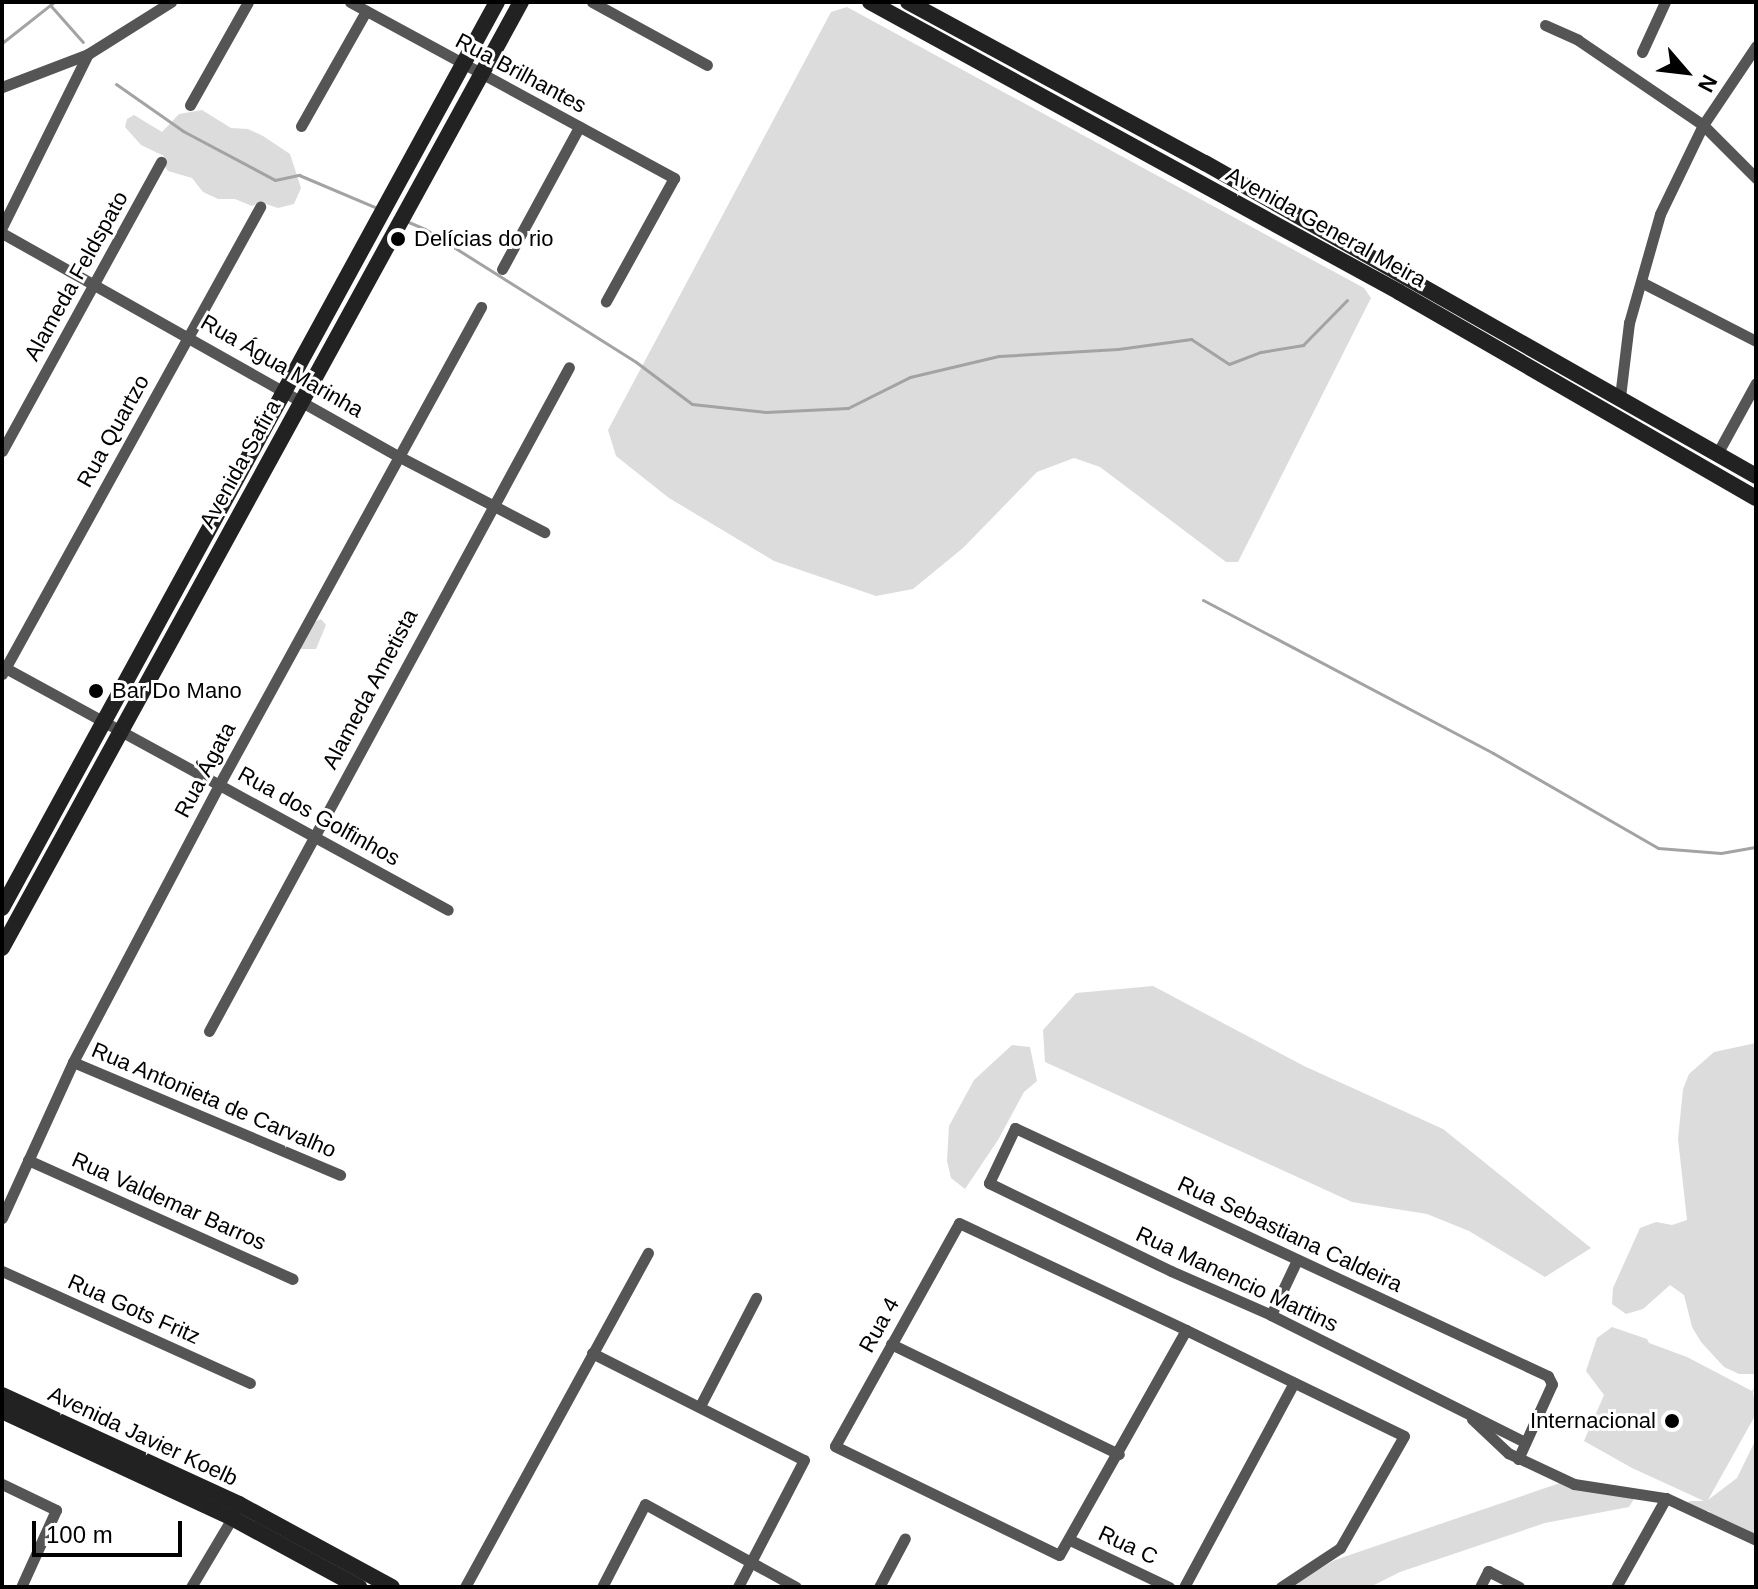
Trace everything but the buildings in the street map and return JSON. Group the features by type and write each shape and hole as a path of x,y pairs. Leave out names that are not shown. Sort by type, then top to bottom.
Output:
{"street":[{"path":"2,87 88,54 171,2"},
{"path":"190,105 248,2"},
{"name":"Rua Brilhantes","path":"350,2 674,178 606,301"},
{"name":"Avenida Safira","path":"3,946 119,732 293,397 378,222 497,2"},
{"name":"Avenida Safira","path":"2,908 103,722 394,230 521,2"},
{"path":"592,2 707,65"},
{"name":"Avenida General Meira","path":"870,2 1612,412 1756,498"},
{"name":"Avenida General Meira","path":"908,2 1205,163 1756,476"},
{"path":"1642,52 1665,2"},
{"path":"301,126 366,11"},
{"path":"1545,25 1590,48 1703,125 1756,178"},
{"path":"1612,412 1620,397 1629,323 1660,214 1703,125 1756,46"},
{"path":"2,230 88,54"},
{"path":"502,269 579,127"},
{"name":"Alameda Feldspato","path":"2,451 161,162"},
{"name":"Rua Quartzo","path":"3,669 260,207"},
{"name":"Rua Água Marinha","path":"2,230 398,456 544,532"},
{"path":"1641,282 1756,341"},
{"name":"Rua Ágata","path":"2,1218 73,1062 220,783 481,307"},
{"name":"Alameda Ametista","path":"209,1031 569,367"},
{"path":"1717,454 1756,383"},
{"name":"Rua dos Golfinhos","path":"3,669 220,783 448,910"},
{"name":"Rua Antonieta de Carvalho","path":"73,1062 340,1175"},
{"name":"Rua Manencio Martins","path":"1015,1128 989,1183 1171,1271 1271,1315 1525,1442"},
{"name":"Rua Sebastiana Caldeira","path":"1015,1128 1548,1376 1552,1384 1525,1442"},
{"name":"Rua Valdemar Barros","path":"28,1160 293,1279"},
{"name":"Rua 4","path":"1070,1540 1062,1553 1055,1554 835,1446 959,1223 1186,1330"},
{"path":"465,1587 648,1253"},
{"path":"1271,1315 1297,1260"},
{"name":"Rua Gots Fritz","path":"2,1271 250,1383"},
{"path":"700,1406 756,1298"},
{"path":"1070,1540 1186,1330 1404,1436 1340,1548 1281,1587"},
{"path":"891,1344 1119,1454"},
{"path":"592,1353 804,1460 738,1587"},
{"path":"1184,1587 1294,1383"},
{"name":"Avenida Javier Koelb","path":"2,1395 236,1511 359,1587"},
{"name":"Avenida Javier Koelb","path":"2,1411 236,1511"},
{"name":"Rua Manencio Martins","path":"1467,1413 1495,1442 1518,1459 1574,1484 1666,1498 1756,1540"},
{"path":"1518,1459 1525,1442"},
{"path":"2,1484 56,1510 21,1587"},
{"path":"1616,1587 1666,1498"},
{"path":"602,1587 645,1504 796,1587"},
{"path":"191,1587 236,1511"},
{"path":"879,1587 905,1538"},
{"name":"Rua C","path":"1070,1540 1169,1587"},
{"path":"1480,1587 1488,1571 1519,1587"},
{"name":"Avenida Javier Koelb","path":"335,1574 392,1587"}],"shaded area":[{"path":"847,7 1364,288 1371,298 1238,562 1226,562 1100,467 1074,458 1037,472 963,548 913,589 876,596 774,561 669,498 616,456 608,430 831,12"},
{"path":"202,110 231,128 248,129 263,136 290,154 301,188 294,204 278,208 260,202 252,206 235,199 218,199 203,192 192,178 168,171 163,164 164,156 141,145 125,127 127,119 134,115 162,132 179,114"},
{"path":"321,619 326,625 316,649 301,649 300,639 309,624"},
{"path":"1153,986 1304,1066 1443,1129 1591,1248 1545,1277 1469,1231 1427,1214 1352,1202 1045,1062 1043,1030 1076,993"},
{"path":"1756,1043 1756,1374 1739,1374 1724,1367 1701,1342 1692,1327 1684,1295 1670,1285 1643,1309 1626,1314 1612,1304 1613,1288 1640,1228 1656,1222 1672,1225 1687,1220 1678,1139 1683,1089 1689,1074 1714,1052"},
{"path":"1012,1045 1030,1047 1037,1081 1024,1092 998,1140 965,1189 951,1178 947,1161 949,1126 974,1080"},
{"name":"Internacional","path":"1612,1327 1687,1357 1752,1391 1756,1386 1753,1392 1756,1414 1708,1500 1737,1478 1756,1439 1756,1544 1719,1524 1709,1511 1676,1510 1690,1501 1704,1501 1632,1468 1584,1441 1604,1395 1586,1371 1597,1338"},
{"path":"1560,1483 1625,1493 1634,1499 1629,1507 1545,1523 1400,1572 1370,1587 1288,1587 1335,1560"}],"waterway":[{"path":"2,43 54,2"},
{"path":"51,6 83,42"},
{"path":"116,84 183,131 275,180 299,175 377,208"},
{"path":"406,221 425,229 636,362 692,404 766,412 848,408 910,377 999,356 1118,349 1191,339 1229,364 1261,352 1303,345 1347,300"},
{"path":"1203,600 1493,753 1658,848 1721,853 1756,847"}],"place":[{"name":"Delícias do rio","path":"398,239"},
{"name":"Bar Do Mano","path":"96,691"},
{"name":"Internacional","path":"1672,1421"}]}
